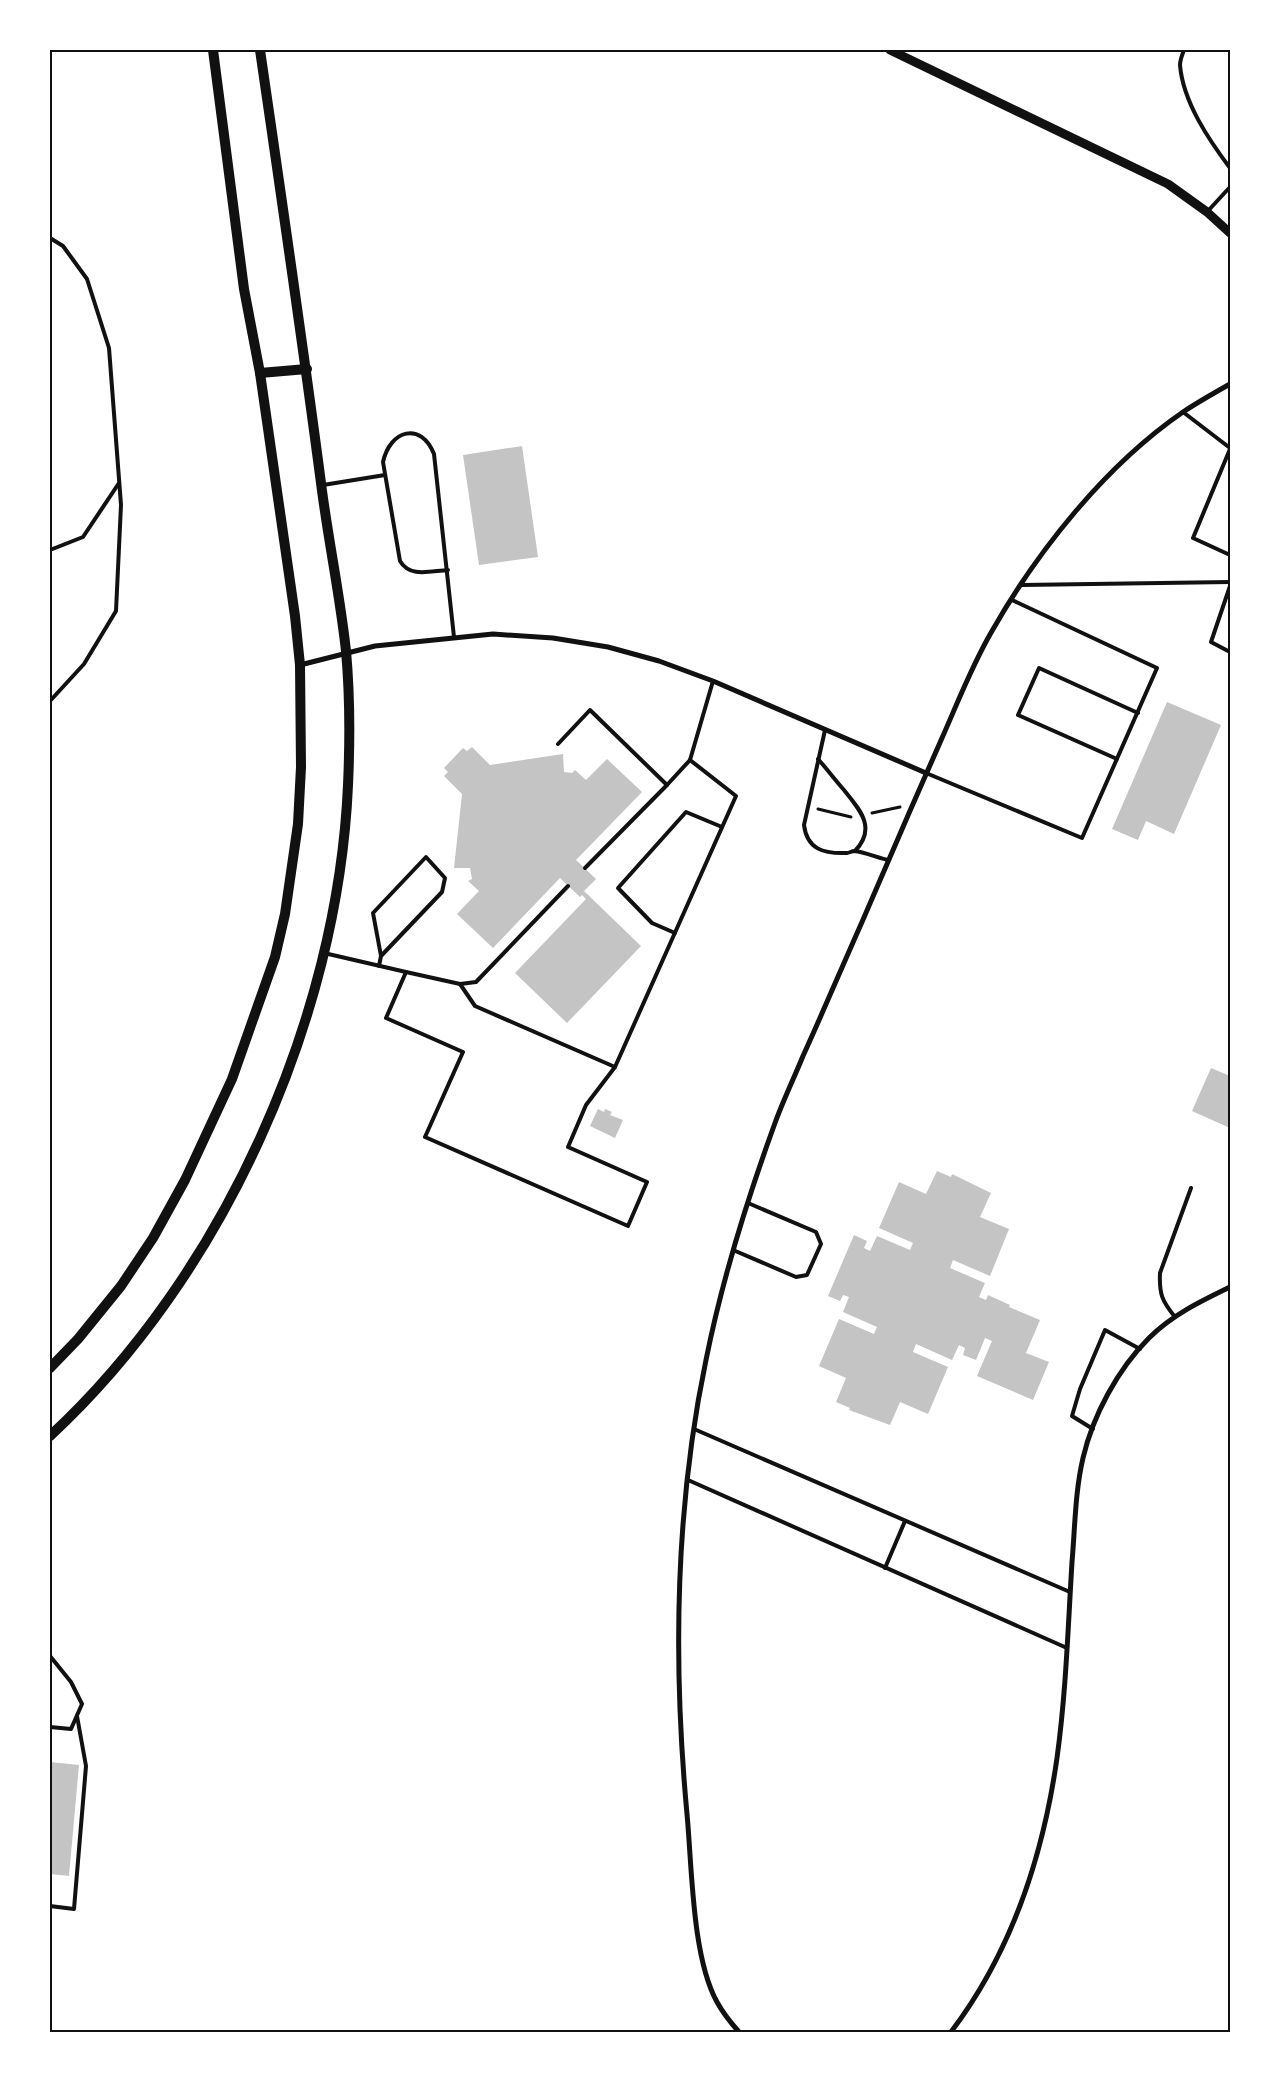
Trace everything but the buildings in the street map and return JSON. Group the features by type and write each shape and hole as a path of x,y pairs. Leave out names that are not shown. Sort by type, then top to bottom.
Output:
{"main road":[{"path":"50,1368 78,1339 121,1286 153,1238 185,1180 232,1078 275,957 284,914 298,824 301,776 300,665 260,373 244,289 213,50"},
{"path":"50,1436 104,1382 143,1332 189,1269 230,1197 260,1136 302,1034 324,953 339,884 346,834 349,780 346,654 260,50"},
{"path":"260,373 307,370"}],"street":[{"path":"890,50 1168,184 1208,212 1230,233"},
{"path":"739,2032 717,2002 706,1976 697,1928 684,1782 679,1595 682,1525 694,1429 705,1362 733,1250 776,1120 926,773 978,658 1022,585 1064,526 1106,478 1150,438 1183,412 1230,384"},
{"path":"300,665 375,646 493,634 553,638 608,647 659,661 713,681 926,773"},
{"path":"951,2032 972,2005 1000,1955 1027,1888 1045,1822 1057,1758 1077,1500 1083,1458 1098,1414 1121,1373 1149,1338 1186,1308 1230,1288"}],"lane":[{"path":"1184,50 1180,64 1187,92 1206,136 1230,168"},
{"path":"1208,212 1230,187"},
{"path":"50,238 63,246 87,279 109,348 121,505 116,611 84,664 50,701"},
{"path":"1183,412 1230,448 1194,538 1230,555"},
{"path":"448,570 414,573 404,568 400,561 383,462 386,450 401,434 412,433 423,438 431,445 434,454 448,570 454,637"},
{"path":"321,485 385,475"},
{"path":"50,550 83,537 119,483"},
{"path":"1022,585 1230,582"},
{"path":"1230,586 1211,642 1230,652"},
{"path":"926,773 1082,838 1158,668 1012,600"},
{"path":"1118,759 1018,715 1039,668 1138,713"},
{"path":"585,868 668,785 690,760 713,681"},
{"path":"558,744 590,710 668,785"},
{"path":"825,730 804,825 805,837 811,845 820,850 846,853 854,851 888,860"},
{"path":"818,759 860,810 865,820 866,832 862,843 854,851"},
{"path":"406,972 386,1018 463,1052 425,1137 628,1226 647,1182 568,1147 586,1105 615,1067 736,796 690,760"},
{"path":"675,932 652,923 618,888 686,812 722,827"},
{"path":"378,966 381,956 442,892 445,878 426,857 373,913 381,956"},
{"path":"324,953 460,984 476,982 568,886"},
{"path":"460,984 475,1006 615,1067"},
{"path":"1175,1317 1164,1303 1160,1288 1160,1273 1191,1188"},
{"path":"733,1250 796,1277 807,1275 821,1244 816,1232 748,1203"},
{"path":"1093,1429 1072,1416 1084,1380 1105,1330 1140,1349"},
{"path":"694,1429 1070,1592"},
{"path":"688,1480 1067,1648"},
{"path":"885,1568 905,1521"},
{"path":"50,1656 72,1682 82,1704 71,1729 50,1727"},
{"path":"50,1906 74,1909 86,1766 77,1716"}]}
